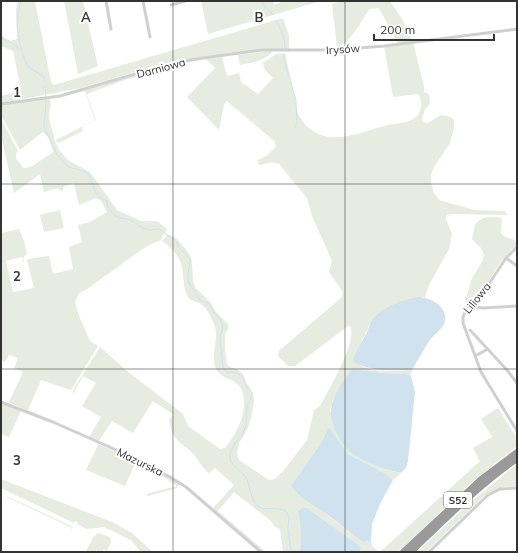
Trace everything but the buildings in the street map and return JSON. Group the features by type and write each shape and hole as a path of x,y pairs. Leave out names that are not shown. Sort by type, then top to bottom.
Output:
{"highway":[{"name":"S52","path":"403,552 480,480 517,452"},
{"name":"S52","path":"411,552 484,484 517,459"}],"street":[{"path":"106,1 111,29"},
{"path":"143,1 150,37"},
{"path":"171,5 185,1"},
{"name":"Irysów","path":"276,51 334,50 384,46 517,29"},
{"name":"Darniowa","path":"1,104 60,96 168,64 262,50 276,51"},
{"name":"Liliowa","path":"517,248 506,258 485,290 464,314 463,320 480,372 517,431"},
{"path":"506,258 517,266"},
{"path":"470,306 482,308 517,306"},
{"name":"Liliowa","path":"470,330 517,383"},
{"path":"475,356 488,349"},
{"name":"Mazurska","path":"1,402 53,422 123,453 152,466 178,481 261,552"},
{"path":"429,552 488,494 500,489 517,488"}],"shaded area":[{"path":"18,1 35,1 51,82 54,85 283,18 289,35 289,49 266,49 168,62 81,88 1,103 1,96 17,92 21,89 13,51 1,46 1,35 10,41 17,39 16,9"},
{"path":"64,1 83,1 98,66 78,74"},
{"path":"201,1 273,1 274,5 284,1 321,1 208,34"},
{"path":"341,1 390,1 402,19 413,42 424,92 429,94 430,104 425,109 422,119 423,122 428,123 441,115 451,117 454,120 454,128 450,143 434,167 431,175 431,183 434,193 439,200 474,210 505,211 508,215 450,214 446,216 452,234 449,249 429,285 425,297 417,297 369,325 353,359 365,368 373,370 412,370 411,376 406,374 352,369 333,399 330,411 349,451 370,463 395,472 402,472 393,480 386,474 348,454 329,427 319,446 291,486 363,542 371,541 373,547 380,552 360,552 361,548 357,544 307,508 303,507 298,511 301,532 300,552 283,552 280,529 274,526 271,521 234,492 218,511 266,552 263,552 195,494 213,508 234,485 215,468 209,473 193,453 176,439 172,433 169,421 173,414 153,401 133,433 112,421 99,441 89,437 101,417 82,406 96,383 83,376 73,394 73,390 100,347 127,371 183,414 188,426 220,449 225,448 232,438 239,426 243,414 243,393 237,383 223,376 216,369 214,364 216,337 215,327 206,309 201,304 191,300 186,294 181,263 174,251 162,241 168,234 177,239 190,255 192,261 193,281 196,288 211,303 215,311 228,324 228,329 225,334 227,364 243,374 253,393 254,402 251,419 246,432 239,443 237,453 239,460 269,480 275,479 284,470 307,440 314,410 320,406 346,354 350,343 350,326 295,366 288,366 278,356 279,351 342,297 343,292 329,272 332,261 312,216 307,198 279,164 272,162 260,165 258,164 258,160 266,156 276,147 274,141 227,101 224,104 219,130 187,97 215,68 206,59 222,57 227,76 239,73 241,82 258,94 273,78 265,70 263,63 276,54 285,53 298,113 304,123 313,131 322,135 342,137 405,122 416,117 421,109 419,94 393,97 384,46 398,44 379,8 369,9 351,37 342,45 337,47 332,4"},
{"path":"271,51 272,53 260,60 240,65 238,55"},
{"path":"151,71 154,72 125,80 89,93 87,95 96,120 82,127 83,131 58,143 56,140 95,120 85,91 75,93"},
{"path":"49,99 51,101 49,118 59,150 68,160 90,172 117,210 141,221 156,221 167,229 161,240 141,250 86,290 79,293 75,302 79,316 90,341 98,346 71,390 41,380 28,410 36,414 3,400 9,402 23,372 14,368 18,358 9,355 5,362 1,360 1,233 19,229 27,254 23,258 24,262 22,257 6,261 13,292 34,288 27,260 49,256 53,274 73,269 69,247 82,242 78,225 90,222 107,212 101,201 96,198 79,205 74,183 63,187 63,190 60,191 58,188 44,192 40,174 14,193 1,135 1,119 18,151 16,153 16,158 23,168 31,167 53,152 49,138 43,132 20,150 1,115 1,105"},
{"path":"60,210 64,228 44,232 40,215"},
{"path":"487,217 498,217 502,219 501,233 505,237 515,240 517,244 507,254 485,288 470,303 465,302 472,278 482,262 484,254 481,248 472,239 475,224 481,219"},
{"path":"1,403 21,411 9,437 1,434"},
{"path":"498,408 517,438 517,446 472,482 398,552 380,552 480,461 473,448 492,437 481,419"},
{"path":"95,443 124,455 123,457 126,458 128,456 141,462 136,462 125,486 86,470 98,445"},
{"path":"517,464 517,486 503,487 484,496 426,552 417,552 468,504"},
{"path":"159,471 180,485 177,488 148,496 146,494 177,486 157,473"},
{"path":"1,479 112,522 132,533 153,552 141,552 131,540 104,527 87,529 77,524 78,522 75,521 74,523 1,488"},
{"path":"7,496 73,527 67,541 72,528"},
{"path":"98,533 110,537 111,542 107,551 103,549 102,552 96,550 95,552 86,552 93,537"}],"water":[{"path":"418,297 429,299 439,305 445,314 445,320 443,326 430,340 412,370 376,369 355,363 353,359 354,356 373,319 382,311 393,305"},
{"path":"352,369 406,374 411,376 415,392 408,461 406,468 402,472 382,468 353,454 346,448 336,432 331,415 332,404 339,388"},
{"path":"329,427 348,454 386,474 393,480 380,504 372,524 371,541 363,542 354,536 328,515 303,498 291,486 319,446"},
{"path":"303,507 307,508 357,544 361,548 360,552 300,552 301,532 298,511"}],"waterway":[{"path":"21,1 17,22 18,36 22,50 27,65 44,77 44,81"},
{"path":"261,1 274,15"},
{"path":"276,20 284,36 285,48"},
{"path":"1,38 15,45 21,50"},
{"path":"284,55 284,60 296,100 297,123 295,127"},
{"path":"45,86 46,101 44,127 57,154 68,167 84,171 89,175 96,193 99,197 107,201 108,207 114,215 120,218 129,219 149,230 159,229 176,241 178,246 190,259 188,276 189,283 200,300 210,304 213,312 222,323 223,328 220,338 223,368 227,373 233,372 240,375 252,394 252,399 247,407 245,428 231,451 231,461 247,479 252,498 256,505 259,507 286,511 289,517 288,528 291,552"}]}
